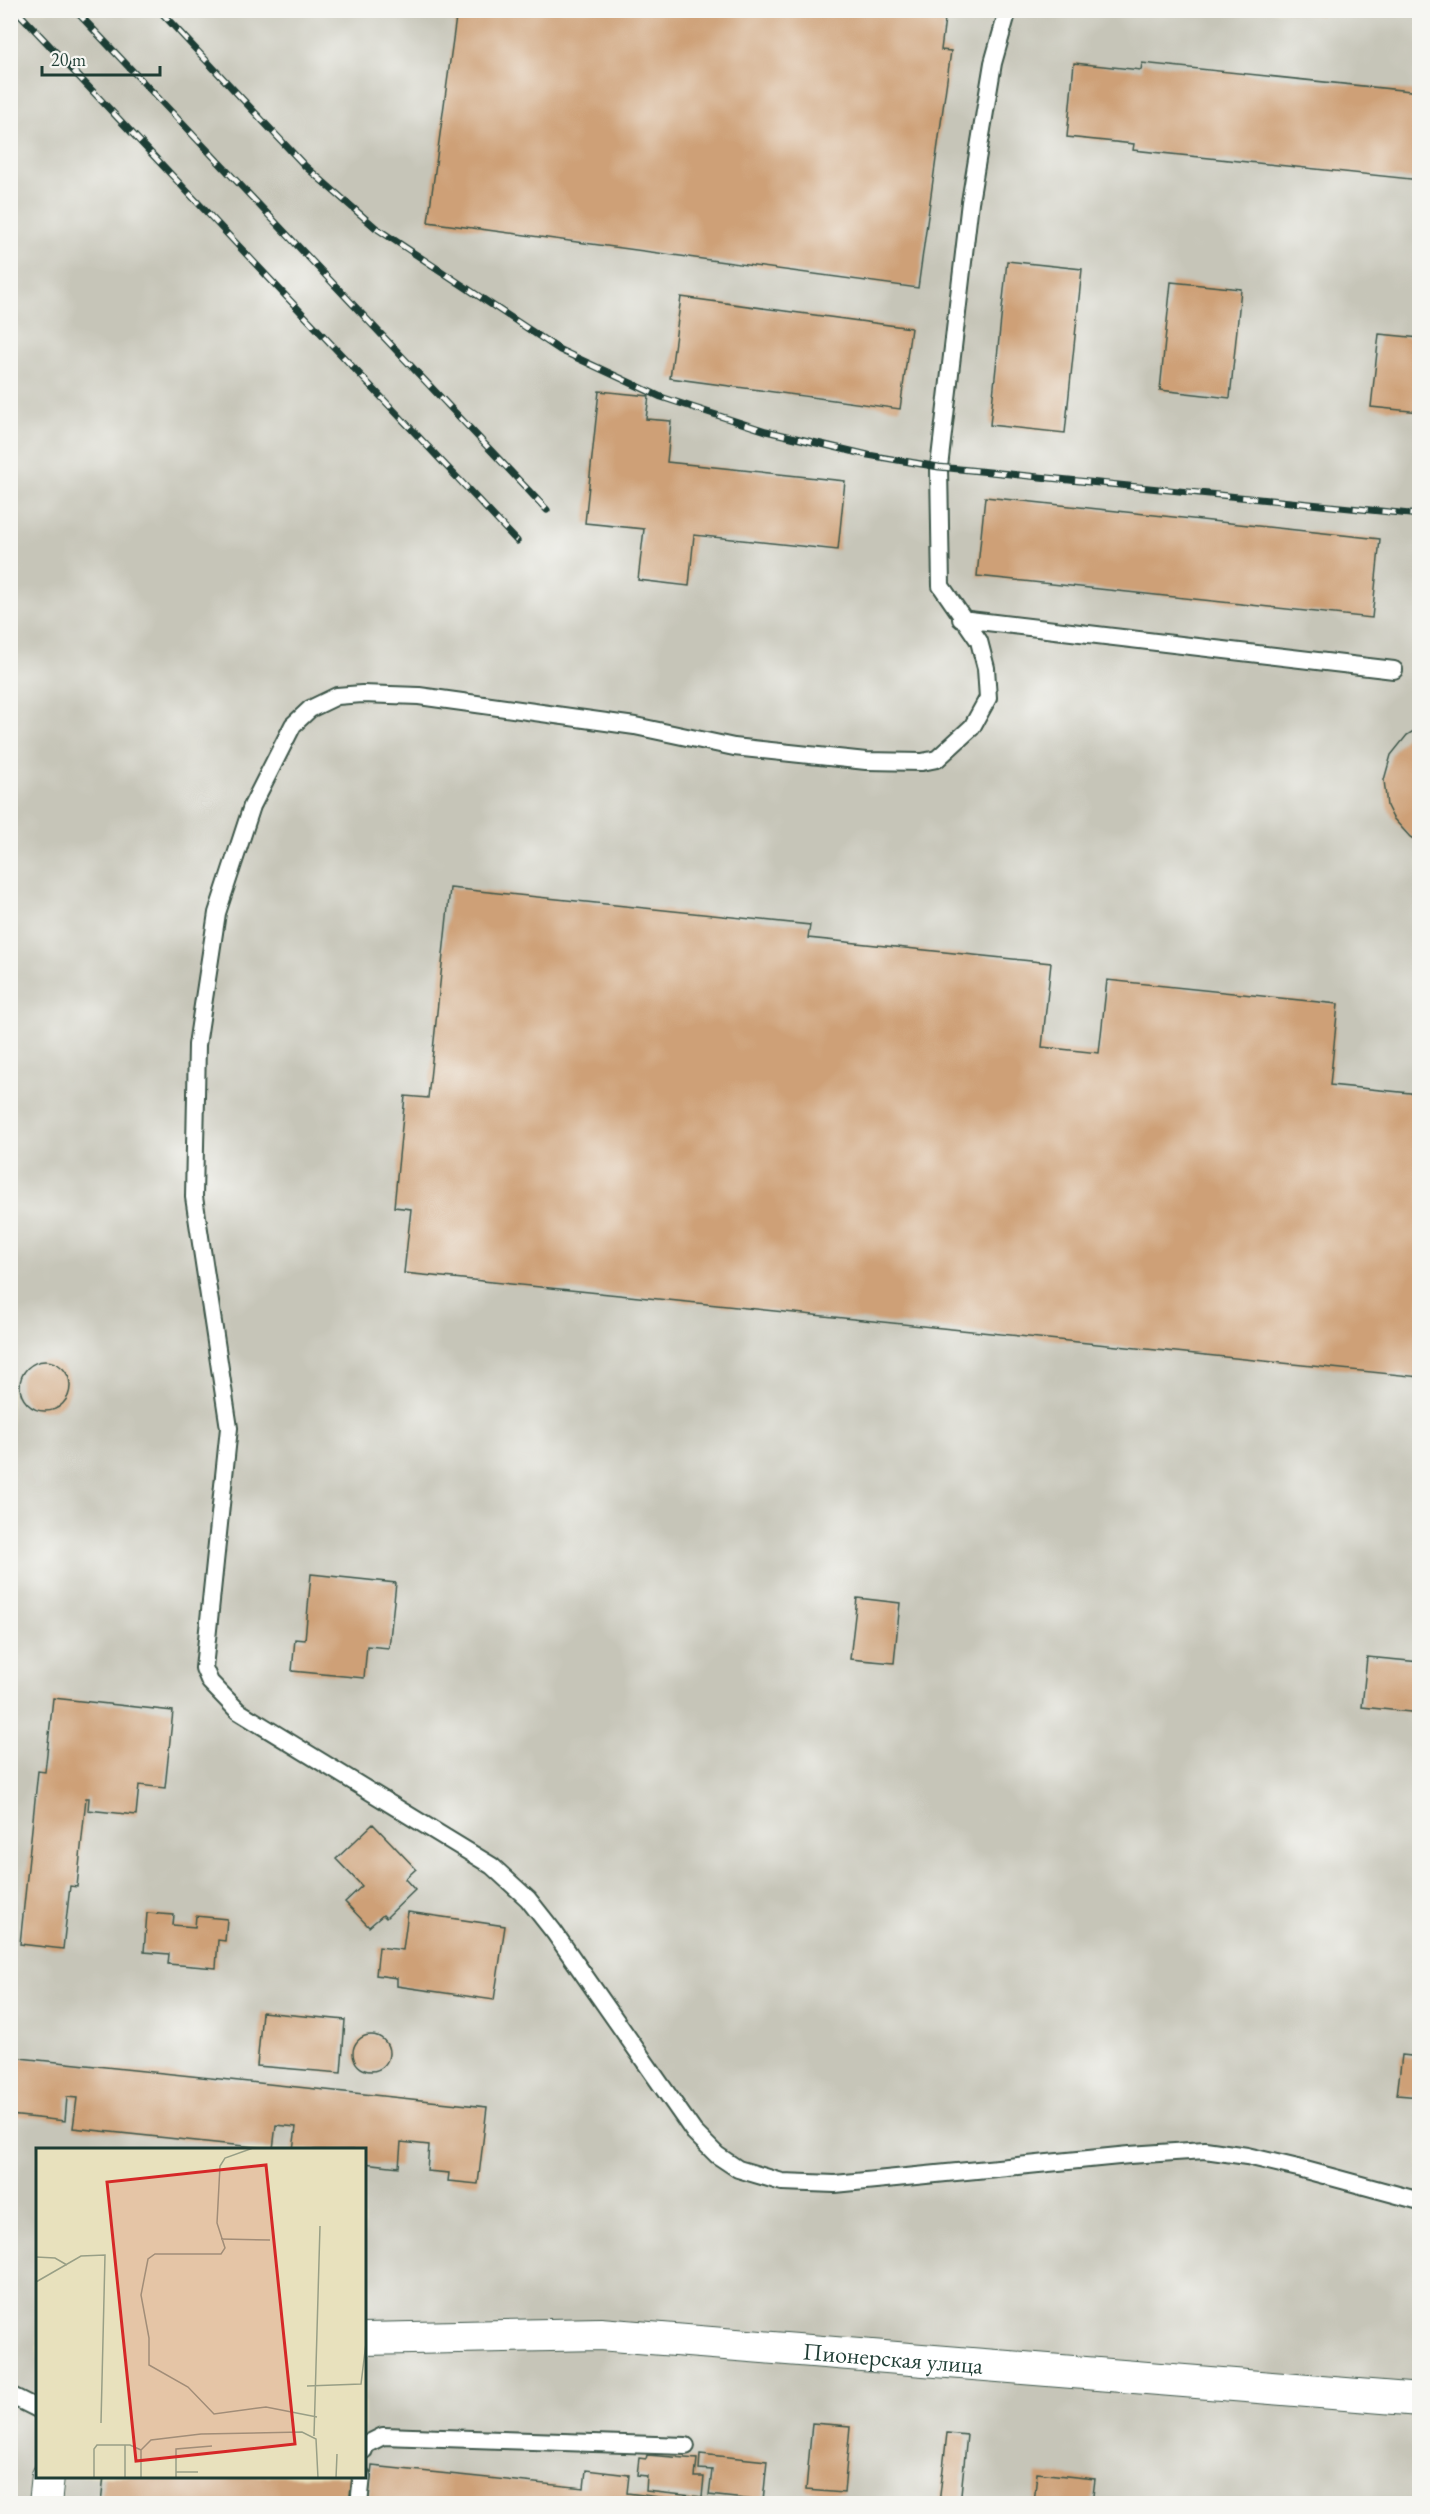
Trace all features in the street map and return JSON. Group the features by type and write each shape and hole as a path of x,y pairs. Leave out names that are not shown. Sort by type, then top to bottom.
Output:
{"street":[{"name":"Пионерская улица","path":"366,2339 600,2334 1419,2400"},
{"path":"45,2504 48,2478"}],"lane":[{"path":"1008,10 993,63 970,202 939,467 941,586 961,619 978,641 986,668 988,698 972,727 952,748 937,759 922,762 866,760 734,747 635,726 419,696 362,694 337,696 309,709 293,725 252,806 217,913 197,1044 194,1197 229,1428 204,1668 210,1682 238,1711 492,1866 528,1899 694,2132 717,2155 738,2169 782,2182 835,2184 1130,2155 1205,2151 1268,2161 1419,2201"},
{"path":"961,619 1394,670"},
{"path":"10,2395 36,2408"},
{"path":"366,2444 383,2436 686,2446"},
{"path":"359,2504 362,2478"}],"shaded area":[{"path":"11,11 1419,11 1419,2503 11,2504"}],"building":[{"path":"457,10 946,10 941,50 951,51 918,288 428,222"},
{"path":"1282,10 1321,10 1321,16"},
{"path":"1074,63 1141,70 1142,63 1420,92 1420,180 1133,150 1134,144 1067,137"},
{"path":"1007,261 1082,269 1065,433 990,425"},
{"path":"1171,282 1241,289 1230,398 1160,390"},
{"path":"681,297 911,328 900,409 670,378"},
{"path":"1379,334 1420,338 1420,412 1371,407"},
{"path":"599,391 649,396 646,419 671,421 667,462 845,481 838,550 694,535 689,586 638,580 644,529 585,523"},
{"path":"985,497 1380,539 1372,618 977,576"},
{"path":"1420,727 1420,843 1410,837 1393,818 1387,806 1384,780 1391,755 1407,735"},
{"path":"450,888 810,925 808,938 1051,963 1042,1047 1099,1053 1107,980 1338,1004 1330,1085 1420,1094 1420,1377 404,1273 411,1209 394,1207 405,1096 428,1098"},
{"path":"45,1361 54,1363 65,1372 70,1386 68,1395 59,1406 45,1411 36,1409 25,1400 20,1386 22,1377 31,1366"},
{"path":"311,1574 396,1583 389,1648 367,1646 364,1678 292,1671 295,1639 305,1640"},
{"path":"857,1598 900,1603 894,1663 850,1659"},
{"path":"1367,1657 1420,1662 1420,1713 1362,1707"},
{"path":"53,1698 173,1711 165,1788 139,1785 136,1815 88,1810 89,1798 86,1798 77,1887 70,1886 63,1949 20,1944 38,1771 45,1772"},
{"path":"373,1824 416,1869 405,1879 415,1890 386,1918 383,1915 369,1927 345,1902 362,1886 336,1859"},
{"path":"408,1912 505,1926 494,2000 397,1986 397,1978 376,1975 379,1947 403,1950"},
{"path":"147,1913 174,1915 173,1925 195,1927 196,1916 227,1919 225,1941 218,1940 216,1968 168,1964 169,1954 144,1952"},
{"path":"262,2012 345,2020 341,2073 257,2066"},
{"path":"371,2035 384,2040 389,2053 384,2066 371,2071 358,2066 353,2053 358,2040"},
{"path":"1402,2055 1420,2057 1420,2097 1397,2095"},
{"path":"10,2057 487,2107 478,2184 448,2181 449,2173 427,2171 429,2145 401,2142 399,2167 366,2163 366,2148 293,2148 296,2127 276,2125 273,2148 263,2148 73,2128 77,2098 67,2097 65,2121 10,2115"},
{"path":"812,2423 850,2426 844,2493 806,2490"},
{"path":"947,2433 967,2435 960,2504 939,2504"},
{"path":"700,2454 767,2461 763,2501 709,2495 712,2470 699,2469"},
{"path":"647,2455 697,2459 695,2477 704,2477 702,2497 646,2491 647,2476 637,2475 639,2458 646,2459"},
{"path":"372,2466 584,2488 586,2470 629,2475 627,2493 715,2504 368,2504"},
{"path":"1037,2473 1095,2479 1092,2504 1034,2504"},
{"path":"104,2478 352,2478 349,2504 101,2504"}],"railway":[{"path":"16,10 517,541"},
{"path":"75,10 547,510"},
{"path":"159,10 305,166 376,228 560,350 661,397 766,431 868,455 939,467 1420,515"}]}
